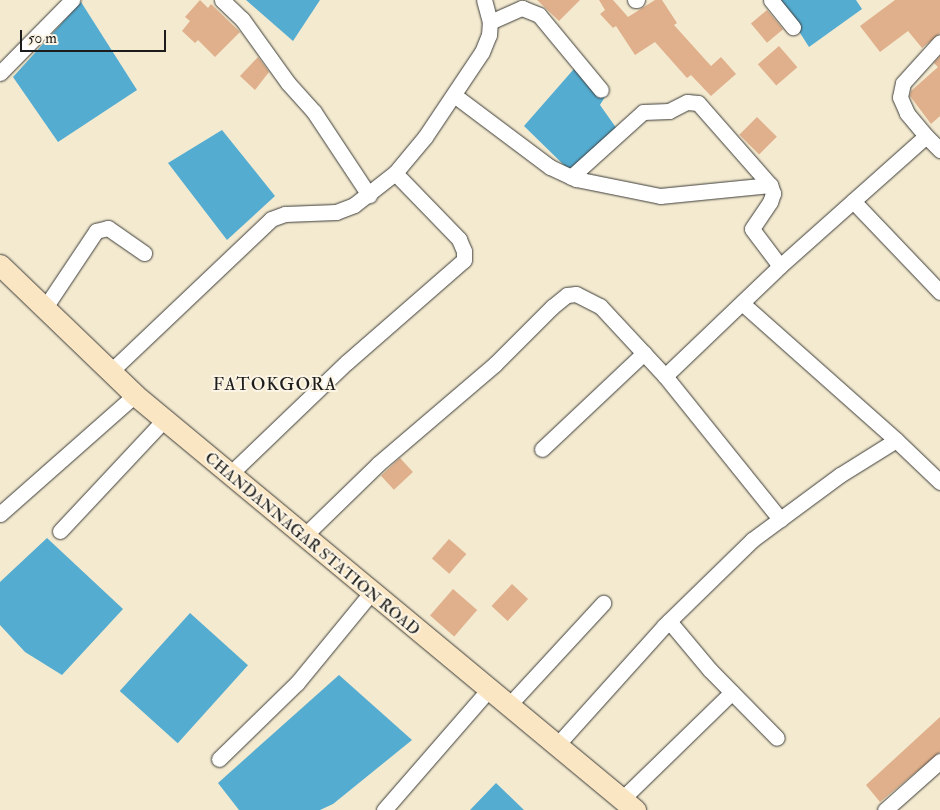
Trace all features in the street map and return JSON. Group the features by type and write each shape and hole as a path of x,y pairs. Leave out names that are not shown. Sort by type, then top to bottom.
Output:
{"main road":[{"name":"CHANDANNAGAR STATION ROAD","path":"0,265 135,396 370,594 509,705 628,805"}],"street":[{"path":"0,74 72,0"},
{"path":"222,0 242,19 288,83 314,112 369,195"},
{"path":"110,372 271,219 285,214 336,212 369,195 395,173 454,95 482,52 489,35 490,22 484,0"},
{"path":"771,0 793,27"},
{"path":"490,22 522,8 539,15 601,90"},
{"path":"940,42 913,69 903,83 900,97 907,113 940,150"},
{"path":"454,95 550,167 571,177 660,196 770,185"},
{"path":"571,177 643,112 669,111 692,101 706,110 770,185 773,193 770,202 752,230 780,266"},
{"path":"666,376 743,304 780,266 926,136"},
{"path":"229,475 347,362 464,260 464,250 458,239 395,173"},
{"path":"853,202 940,292"},
{"path":"44,309 96,231 108,228 144,253"},
{"path":"303,537 378,464 495,364 567,295 584,296 600,306 666,376 780,519"},
{"path":"743,304 896,440 940,482"},
{"path":"542,449 644,353"},
{"path":"0,514 135,396"},
{"path":"60,531 164,420"},
{"path":"557,745 669,621 752,540 840,475 896,440"},
{"path":"219,759 297,683 370,594"},
{"path":"509,705 604,603"},
{"path":"669,621 732,692 777,738"},
{"path":"384,810 489,689"},
{"path":"628,805 732,692"},
{"path":"884,810 940,761"}],"water":[{"path":"246,0 320,0 293,41"},
{"path":"779,0 856,0 862,9 809,47"},
{"path":"81,2 137,90 58,142 13,77"},
{"path":"580,62 609,90 600,105 617,129 570,171 524,126"},
{"path":"222,130 275,196 227,240 168,163"},
{"path":"47,538 123,609 62,675 25,652 0,625 0,582"},
{"path":"190,613 248,665 178,743 120,691"},
{"path":"339,675 412,740 333,804 320,810 239,810 218,783"},
{"path":"496,783 524,810 470,810"}],"building":[{"path":"200,0 208,8 211,4 240,32 215,57 198,40 195,43 182,31 190,21 185,17"},
{"path":"537,0 580,0 559,21"},
{"path":"599,0 613,0 628,17 655,0 662,0 677,23 674,25 711,66 721,57 736,74 711,96 691,75 687,78 655,42 635,55 616,26 613,28 600,14 605,10"},
{"path":"895,0 940,0 940,33 922,48 908,31 880,52 860,26"},
{"path":"767,10 783,29 767,43 751,23"},
{"path":"779,46 797,67 776,86 758,64"},
{"path":"940,56 940,116 931,124 910,96 911,91 938,67 934,63"},
{"path":"258,57 269,72 255,90 240,76"},
{"path":"757,117 777,137 759,154 739,135"},
{"path":"400,458 413,472 394,490 381,476"},
{"path":"449,539 466,554 449,574 432,559"},
{"path":"512,584 528,599 508,621 492,606"},
{"path":"453,589 477,610 454,636 430,615"},
{"path":"940,717 940,752 880,802 866,785"}],"district":[{"name":"FATOKGORA","path":"275,385"}]}
